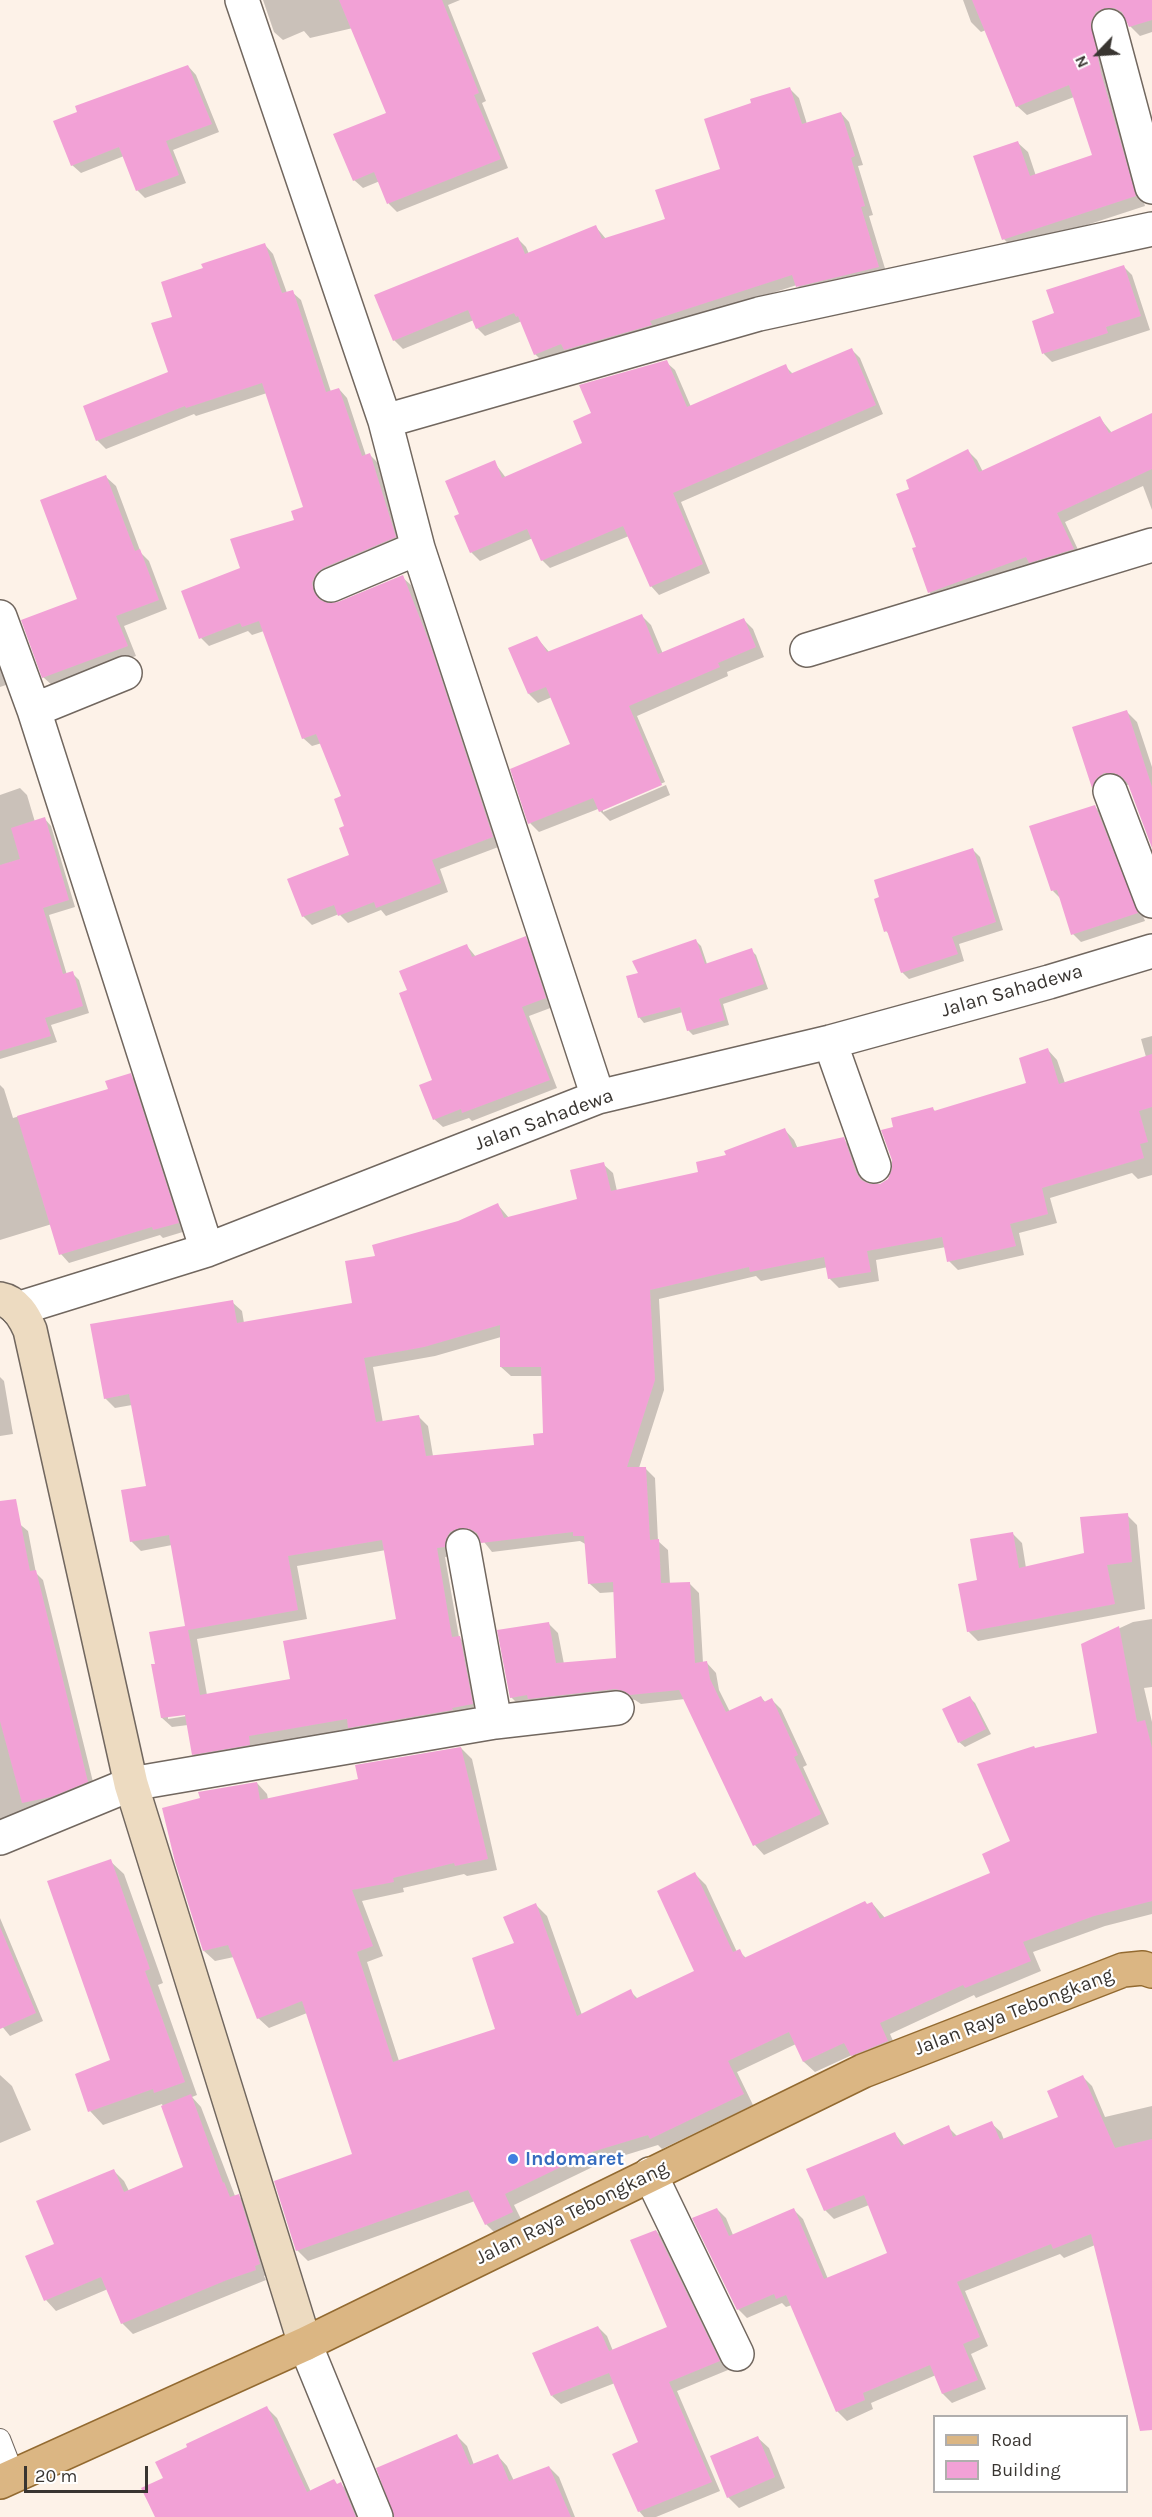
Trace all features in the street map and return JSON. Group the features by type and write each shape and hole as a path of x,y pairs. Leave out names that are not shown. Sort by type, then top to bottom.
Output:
{"main road":[{"path":"9,1304 24,1316 30,1330 131,1784 305,2344"},
{"name":"Jalan Raya Tebongkang","path":"7,2479 305,2344 863,2071 1098,1978 1149,1965"}],"street":[{"path":"242,0 385,421 418,548 598,1097"},
{"path":"1109,26 1152,187"},
{"path":"385,421 759,314 1152,229"},
{"path":"807,650 1152,545"},
{"path":"331,585 418,548"},
{"path":"0,617 34,710 207,1250"},
{"path":"34,710 125,673"},
{"path":"1110,791 1152,901"},
{"name":"Jalan Sahadewa","path":"9,1304 207,1250 598,1097 830,1042 1049,982 1152,951"},
{"path":"830,1042 874,1166"},
{"path":"463,1546 495,1722"},
{"path":"0,1838 131,1784 495,1722 617,1708"},
{"path":"650,2174 737,2354"},
{"path":"305,2344 376,2517"}],"lane":[{"path":"0,2439 7,2479"}],"building":[{"path":"339,0 442,0 479,93 474,95 501,159 387,204 374,172 353,181 333,134 386,113"},
{"path":"972,0 1152,0 1152,20 1129,27 1122,12 1114,8 1105,8 1096,12 1091,22 1101,73 1136,196 1002,240 973,156 1018,141 1030,176 1092,155 1069,85 1016,107"},
{"path":"188,65 212,124 166,141 179,175 136,191 119,147 71,166 53,121 77,112 75,106"},
{"path":"790,87 802,124 841,112 855,156 851,158 865,206 861,207 879,267 796,287 792,275 650,321 652,325 564,350 561,344 534,355 518,316 516,317 514,313 476,329 468,310 393,341 374,295 518,237 525,254 596,225 602,239 665,219 655,190 720,169 704,119 751,103 750,99"},
{"path":"265,243 282,293 293,290 326,392 339,388 362,456 370,453 396,537 323,568 316,574 312,583 314,592 320,600 328,603 338,602 403,575 430,644 493,837 432,860 441,883 376,908 374,902 338,916 334,905 302,917 287,879 349,855 339,828 344,826 334,799 341,796 316,734 302,739 259,621 242,627 240,623 199,639 181,591 240,568 230,539 294,520 291,511 303,507 262,383 186,408 185,406 96,441 83,406 168,372 151,323 172,317 161,282 203,268 201,264"},
{"path":"1124,265 1141,316 1106,327 1108,333 1042,354 1032,321 1054,313 1046,290"},
{"path":"852,348 876,405 673,493 703,564 650,587 623,526 541,561 527,529 470,553 454,516 459,514 445,481 495,460 502,478 582,443 573,421 591,413 579,385 667,360 687,407 786,364 790,374"},
{"path":"1152,413 1152,469 1057,513 1074,549 1029,563 1026,557 928,593 912,548 916,547 896,494 909,489 906,480 968,449 979,472 1100,416 1109,433"},
{"path":"106,475 135,551 140,549 159,600 116,616 128,646 42,678 21,620 77,599 40,500"},
{"path":"642,614 658,654 744,618 756,647 718,663 720,667 629,706 662,785 599,812 593,798 528,824 510,769 570,744 546,687 528,694 508,648 537,636 547,652"},
{"path":"1127,710 1152,787 1152,848 1128,784 1122,777 1114,773 1104,773 1096,779 1092,788 1072,727"},
{"path":"1095,805 1138,913 1071,935 1057,890 1051,891 1029,826"},
{"path":"45,817 69,900 43,908 63,974 73,971 83,1006 45,1018 51,1036 0,1051 0,865 20,859 11,828"},
{"path":"973,848 996,922 952,937 958,954 901,973 887,931 884,932 874,899 879,897 874,880"},
{"path":"526,936 546,998 522,1007 550,1080 462,1113 461,1109 433,1120 419,1085 432,1080 399,993 407,990 399,971 467,944 472,957"},
{"path":"696,939 705,964 752,948 764,984 719,999 725,1020 687,1031 680,1007 638,1018 626,976 638,973 632,961"},
{"path":"1048,1048 1059,1084 1152,1054 1152,1107 1139,1111 1148,1142 1140,1144 1144,1158 1042,1188 1048,1214 1010,1224 1016,1246 947,1262 942,1237 867,1251 871,1272 828,1279 824,1257 750,1272 749,1267 650,1290 655,1380 627,1467 646,1467 650,1540 659,1539 661,1583 690,1582 695,1663 707,1661 710,1679 726,1712 761,1696 764,1702 772,1698 798,1755 794,1757 821,1814 753,1846 679,1690 630,1695 615,1689 528,1699 527,1695 510,1698 497,1630 549,1622 556,1663 616,1658 613,1582 588,1584 584,1536 573,1536 573,1532 481,1543 477,1533 470,1529 460,1528 450,1532 445,1547 437,1548 452,1637 460,1636 473,1704 452,1708 453,1710 348,1728 347,1719 249,1736 250,1745 192,1755 185,1715 161,1718 151,1664 155,1664 149,1632 185,1626 169,1535 130,1542 121,1490 146,1486 129,1394 104,1399 90,1324 233,1300 237,1323 352,1303 345,1261 375,1256 372,1245 458,1221 498,1203 504,1218 577,1199 570,1170 604,1162 611,1191 698,1172 696,1162 726,1155 724,1151 785,1128 793,1148 844,1137 861,1180 870,1184 880,1184 888,1179 892,1169 892,1160 881,1130 893,1127 891,1118 933,1107 934,1111 1026,1083 1019,1058","holes":["500,1325 500,1367 541,1367 543,1433 533,1434 534,1445 426,1456 419,1415 376,1422 364,1358 424,1347","382,1540 396,1619 283,1641 290,1679 200,1695 188,1630 298,1610 288,1556"]},
{"path":"131,1073 179,1223 153,1230 152,1227 59,1255 17,1116 108,1089 105,1081"},
{"path":"16,1499 30,1571 36,1570 88,1782 51,1797 22,1803 0,1721 0,1501"},
{"path":"1128,1513 1132,1562 1107,1565 1115,1604 967,1632 958,1584 977,1580 970,1539 1013,1532 1019,1568 1084,1553 1080,1517"},
{"path":"1119,1626 1137,1722 1145,1720 1152,1748 1152,1901 1094,1916 1023,1942 1031,1961 965,1988 963,1985 880,2023 888,2041 851,2056 844,2043 803,2062 789,2032 728,2061 744,2094 650,2139 648,2135 592,2152 505,2194 513,2212 485,2225 468,2190 296,2251 274,2181 352,2154 302,2001 257,2019 228,1945 203,1951 175,1862 162,1808 200,1798 198,1792 257,1782 260,1800 358,1779 355,1765 461,1747 488,1859 455,1866 454,1863 393,1878 394,1882 352,1890 373,1946 357,1952 393,2062 495,2029 472,1958 514,1943 503,1917 536,1903 577,2016 631,1989 635,1999 694,1971 657,1891 695,1872 733,1952 740,1949 744,1958 865,1901 867,1904 872,1902 880,1919 990,1873 982,1854 1010,1841 977,1764 1034,1746 1035,1748 1097,1733 1081,1644"},
{"path":"970,1696 986,1729 958,1743 942,1709"},
{"path":"111,1859 150,1969 145,1971 185,2082 154,2093 153,2089 88,2112 75,2074 110,2060 47,1881"},
{"path":"0,1927 36,2013 0,2029"},
{"path":"1083,2075 1115,2148 1152,2139 1152,2430 1140,2431 1091,2234 1053,2249 1051,2244 957,2282 980,2337 963,2344 978,2380 942,2394 930,2365 863,2393 865,2400 836,2412 786,2295 776,2299 774,2294 737,2310 692,2218 717,2208 729,2236 794,2208 824,2279 887,2253 864,2195 824,2211 806,2169 895,2132 901,2146 949,2125 953,2137 992,2121 1000,2140 1058,2117 1047,2091"},
{"path":"191,2094 223,2183 230,2197 239,2194 260,2264 255,2266 256,2270 121,2324 101,2277 44,2301 25,2256 54,2244 36,2201 114,2169 124,2192 183,2167 161,2106"},
{"path":"656,2230 720,2361 669,2382 712,2482 638,2512 612,2454 638,2442 609,2373 551,2396 532,2353 598,2326 609,2351 667,2327 630,2240"},
{"path":"267,2406 307,2492 334,2479 337,2484 341,2482 356,2517 155,2517 141,2488 163,2478 155,2462 187,2447 186,2444"},
{"path":"457,2434 470,2465 498,2454 509,2481 549,2466 571,2517 394,2517 376,2468"},
{"path":"758,2436 775,2477 727,2498 710,2456"}],"place":[{"name":"Indomaret","path":"513,2159"}]}
